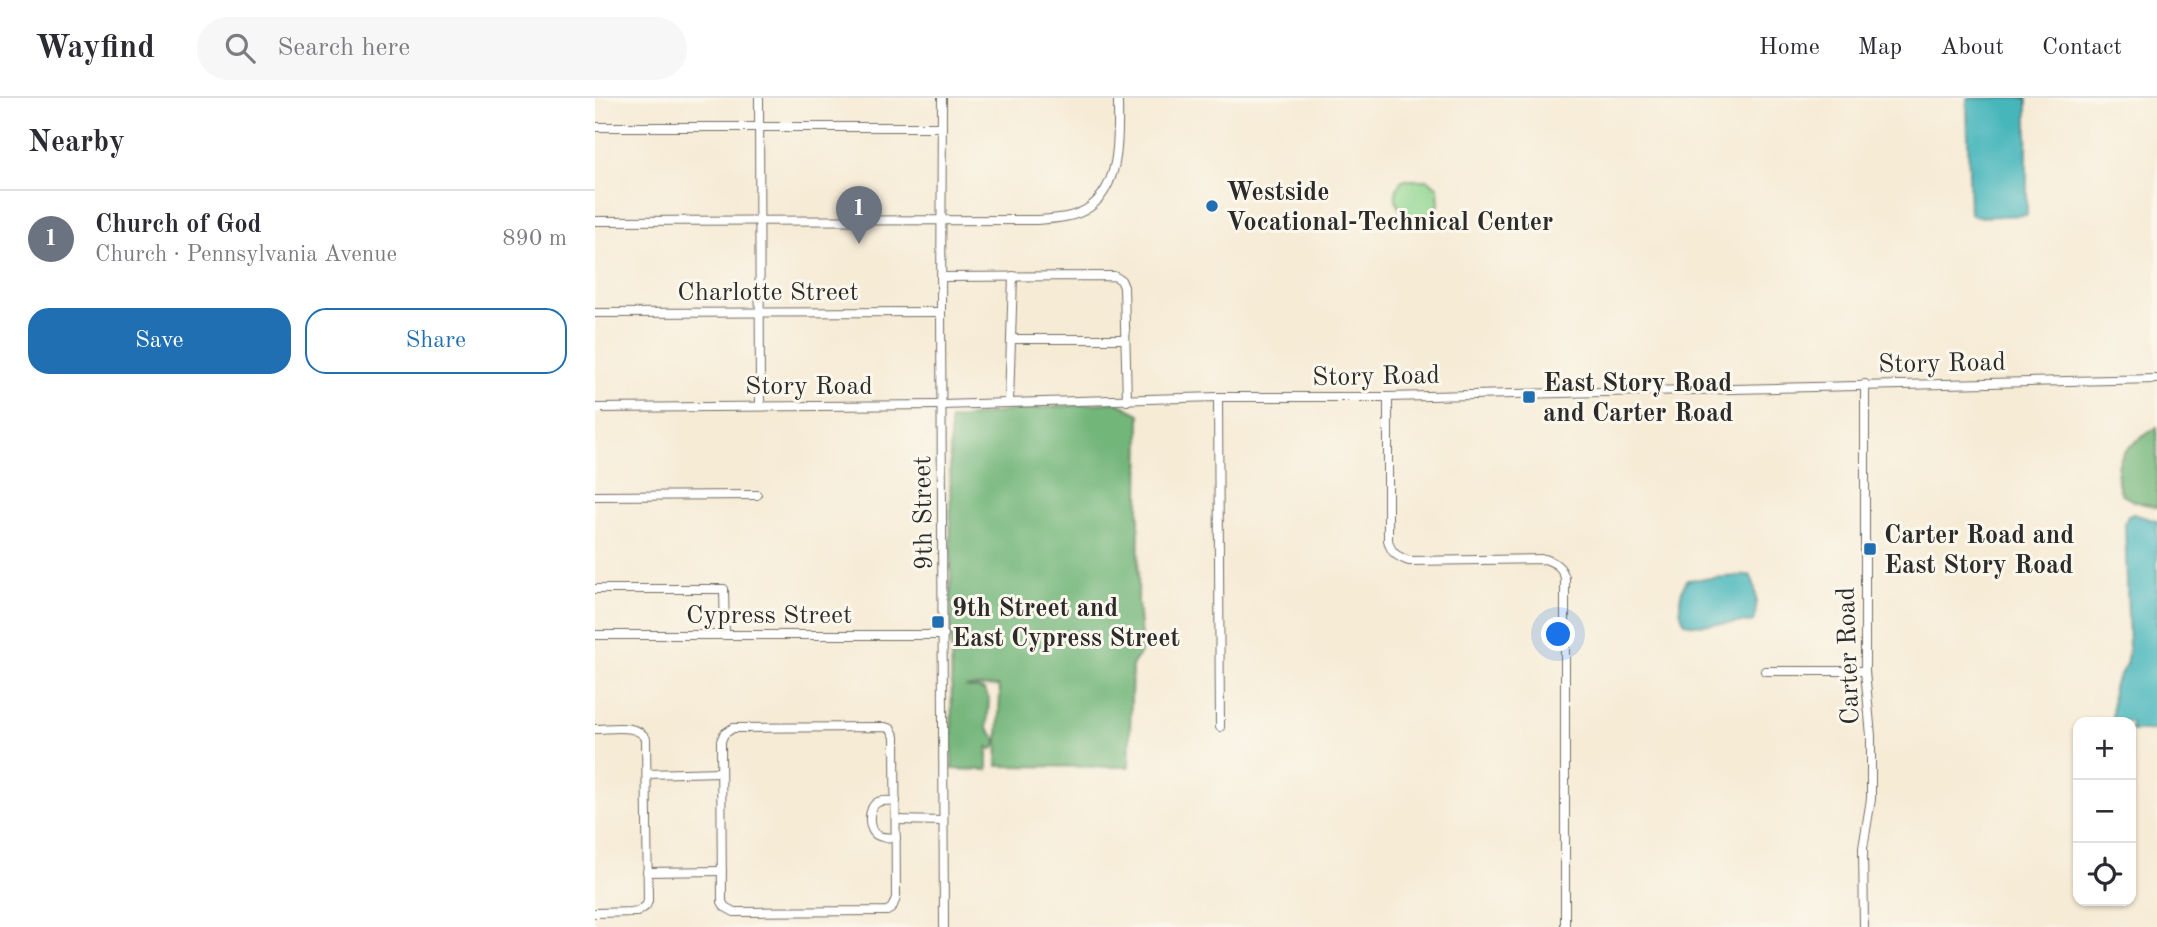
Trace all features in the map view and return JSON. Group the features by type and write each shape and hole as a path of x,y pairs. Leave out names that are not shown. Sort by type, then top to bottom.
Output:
{"street":[{"path":"759,98 760,406"},
{"name":"9th Street","path":"942,98 944,927"},
{"path":"595,221 942,221 1067,217 1090,208 1103,192 1112,174 1118,135 1118,98"},
{"path":"595,127 943,127"},
{"path":"1010,402 1013,276"},
{"path":"941,277 1114,276 1121,280 1124,288 1126,401"},
{"name":"Charlotte Street","path":"595,313 941,312"},
{"path":"1012,339 1125,339"},
{"name":"Story Road","path":"595,408 941,405 1218,397 1388,397 2157,379"},
{"name":"Carter Road","path":"1864,927 1863,848 1871,799 1871,736 1865,671 1865,384"},
{"path":"1218,397 1220,727"},
{"path":"1388,397 1390,550 1409,561 1545,559 1555,562 1563,571 1565,927"},
{"path":"595,496 757,495"},
{"path":"595,589 724,589 725,634"},
{"name":"Cypress Street","path":"595,635 944,635"},
{"path":"1765,671 1865,671"},
{"path":"733,728 891,729 895,737 896,801 896,898 892,908 887,911 730,911 722,902 721,741 724,734 733,728"},
{"path":"595,729 634,729 641,731 646,739 648,901 642,910 637,912 595,913"},
{"path":"647,774 721,772"},
{"path":"896,801 878,802 872,806 870,812 874,833 880,837 896,838"},
{"path":"896,820 943,821"},
{"path":"647,872 722,871"}],"green space":[{"path":"1402,180 1428,180 1438,188 1439,205 1430,215 1409,215 1399,208 1396,194"},
{"path":"1116,402 1140,414 1138,602 1142,650 1132,666 1129,767 997,766 998,686 965,687 984,690 989,699 987,727 997,740 995,747 988,747 988,770 952,769 950,420 1016,410"},
{"path":"2157,427 2157,507 2136,502 2123,495 2118,470 2119,462 2128,448"}],"water":[{"path":"1967,98 2027,98 2027,215 1977,217 1970,214"},
{"path":"2133,514 2157,521 2157,730 2136,731 2136,717 2112,717 2113,687 2126,664 2129,648 2125,523 2128,516"},
{"path":"1750,575 1756,602 1755,619 1752,622 1694,625 1685,623 1680,601 1687,580"}],"place":[{"name":"Westside Vocational-Technical Center","path":"1212,206"},
{"name":"Church of God","path":"859,244"},
{"name":"East Story Road and Carter Road","path":"1529,397"},
{"name":"Carter Road and East Story Road","path":"1870,549"},
{"name":"9th Street and East Cypress Street","path":"938,622"}]}
